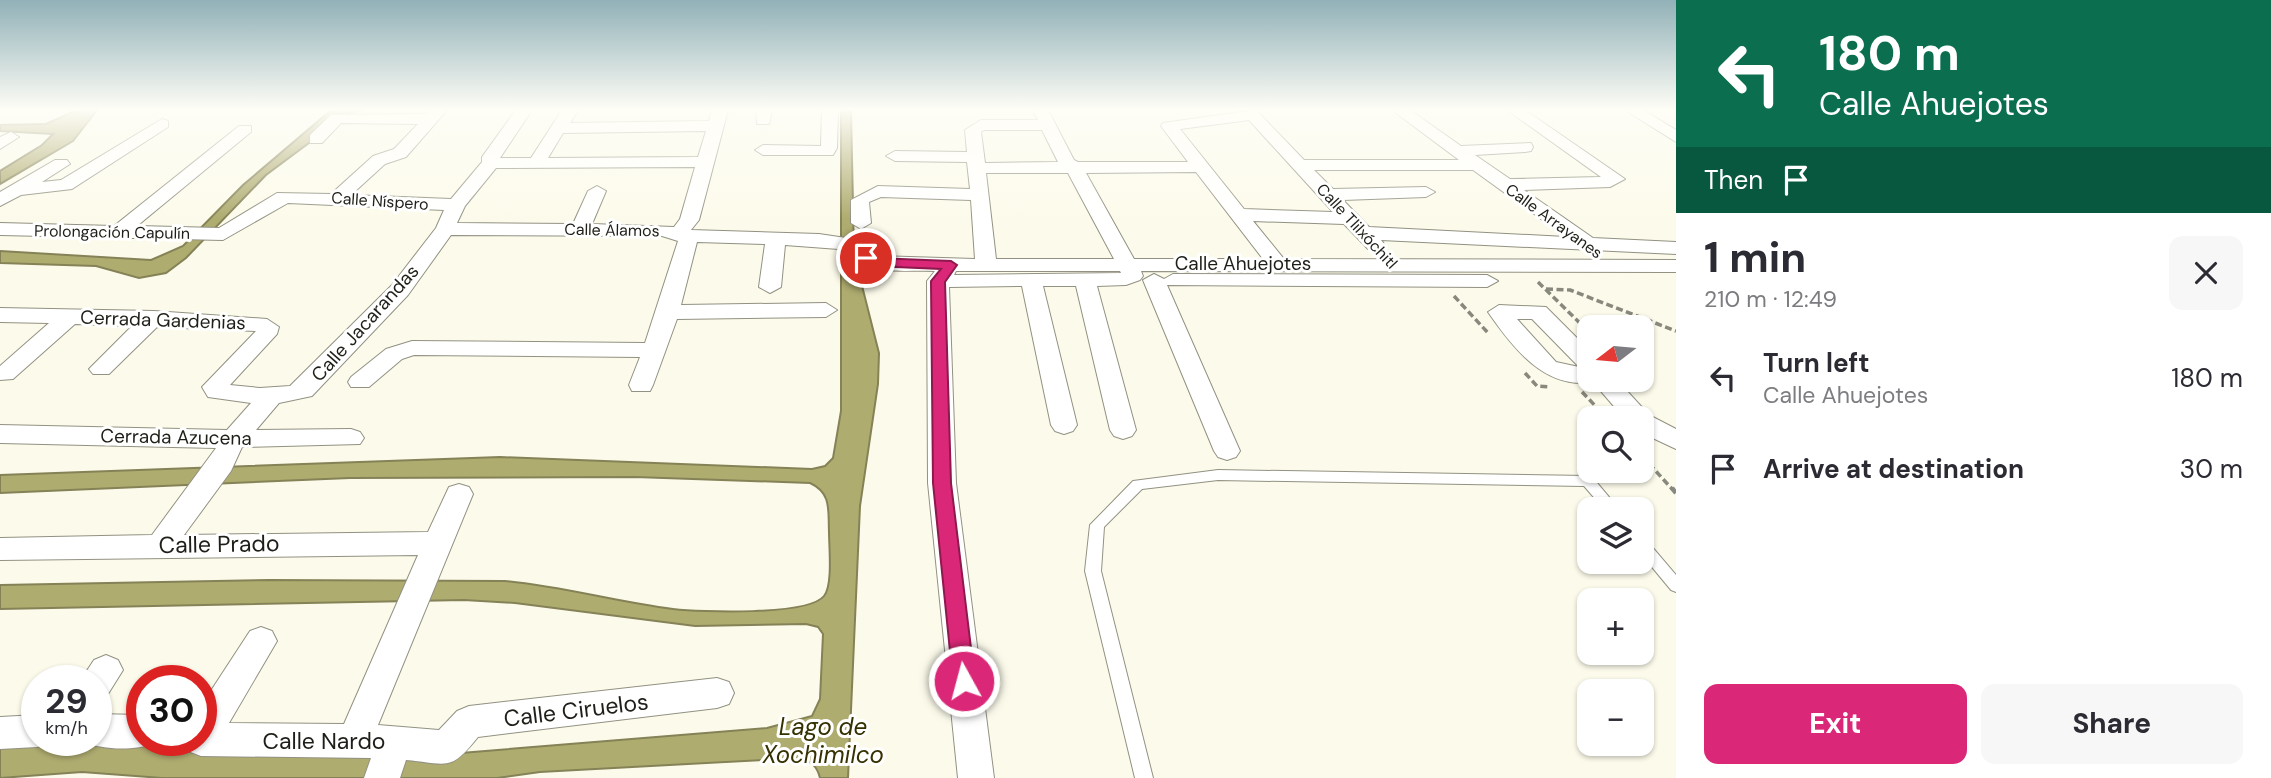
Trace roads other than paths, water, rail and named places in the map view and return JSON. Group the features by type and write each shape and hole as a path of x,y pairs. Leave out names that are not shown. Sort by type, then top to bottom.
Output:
{"street":[{"path":"8,190 66,185 127,146"},
{"path":"118,232 224,146"},
{"path":"337,198 379,160 400,153 406,146"},
{"name":"Calle Jacarandas","path":"271,397 288,396 303,390 400,290 445,229 456,205 491,163 491,157 499,146"},
{"path":"535,164 547,146"},
{"path":"641,384 665,319 683,235 709,146"},
{"path":"763,150 827,151 830,146"},
{"path":"975,146 986,263"},
{"path":"1058,146 1067,163 1074,167 1138,274 1227,452"},
{"path":"1183,146 1276,263"},
{"name":"Calle Tlilxóchitl","path":"1282,146 1408,282"},
{"name":"Calle Arrayanes","path":"1450,146 1640,282"},
{"path":"1505,185 1610,182 1616,178 1568,146"},
{"path":"1455,150 1525,148"},
{"path":"895,156 1074,167 1198,167"},
{"path":"491,163 703,162"},
{"path":"0,200 8,190 61,164"},
{"path":"1300,165 1475,165"},
{"path":"284,197 311,187 353,185"},
{"path":"580,229 597,191"},
{"path":"861,223 860,200 878,191 979,195"},
{"path":"1328,195 1426,192"},
{"name":"Prolongación Capulín","path":"0,229 223,234 284,197"},
{"name":"Calle Níspero","path":"284,197 456,205"},
{"path":"1239,215 1350,218"},
{"name":"Calle Álamos","path":"445,229 662,230 683,235 819,240"},
{"path":"1364,233 1586,241 1676,248"},
{"path":"770,288 775,239"},
{"name":"Calle Ahuejotes","path":"819,240 859,245 866,258 873,262 944,273 1031,280 1085,280 1276,263 1676,266"},
{"name":"Calle Ahuejotes","path":"944,273 986,263 1138,274 1408,282 1542,285 1676,281"},
{"path":"944,273 942,483 976,778"},
{"path":"1031,280 1064,425"},
{"path":"1085,280 1124,430"},
{"path":"665,319 826,310"},
{"path":"1577,351 1538,312 1499,312 1548,367 1577,379"},
{"name":"Cerrada Gardenias","path":"0,315 154,318 259,324 268,327 266,334 214,387 217,391 271,397"},
{"path":"5,374 69,318"},
{"path":"101,369 154,318"},
{"path":"360,382 394,354 412,348 654,349"},
{"path":"1615,392 1627,406"},
{"path":"162,545 227,452 271,397"},
{"path":"1654,428 1676,440"},
{"name":"Cerrada Azucena","path":"0,434 227,452 351,438"},
{"path":"354,741 459,494"},
{"name":"Calle Prado","path":"0,549 162,545 432,556"},
{"path":"217,712 261,641"},
{"name":"Calle Ciruelos","path":"447,748 469,722 717,694"},
{"path":"0,733 21,732"},
{"name":"Calle Nardo","path":"217,739 271,743 354,741 390,756 447,748"}],"lane":[{"path":"1144,778 1093,571 1097,525 1138,485 1218,475 1588,481 1602,497"},
{"path":"1654,559 1676,586"}],"water":[{"path":"40,146 64,146 0,184 0,171"},
{"path":"288,146 305,146 266,175 186,258 166,273 139,278 96,266 0,263 0,251 151,260 183,246 243,185"},
{"name":"Lago de Xochimilco","path":"841,146 852,146 854,254 879,353 878,384 860,506 848,778 820,778 813,765 799,758 540,772 497,778 162,778 82,772 0,778 0,743 6,742 21,742 21,756 112,756 112,742 126,742 126,756 217,756 217,748 399,758 767,728 812,716 820,699 823,634 818,627 806,624 695,626 515,603 464,600 0,609 0,585 269,580 505,581 673,609 753,611 797,607 824,596 830,575 830,556 827,503 822,492 810,483 635,477 350,478 0,493 0,475 500,457 812,469 825,466 833,458 841,411"}]}
